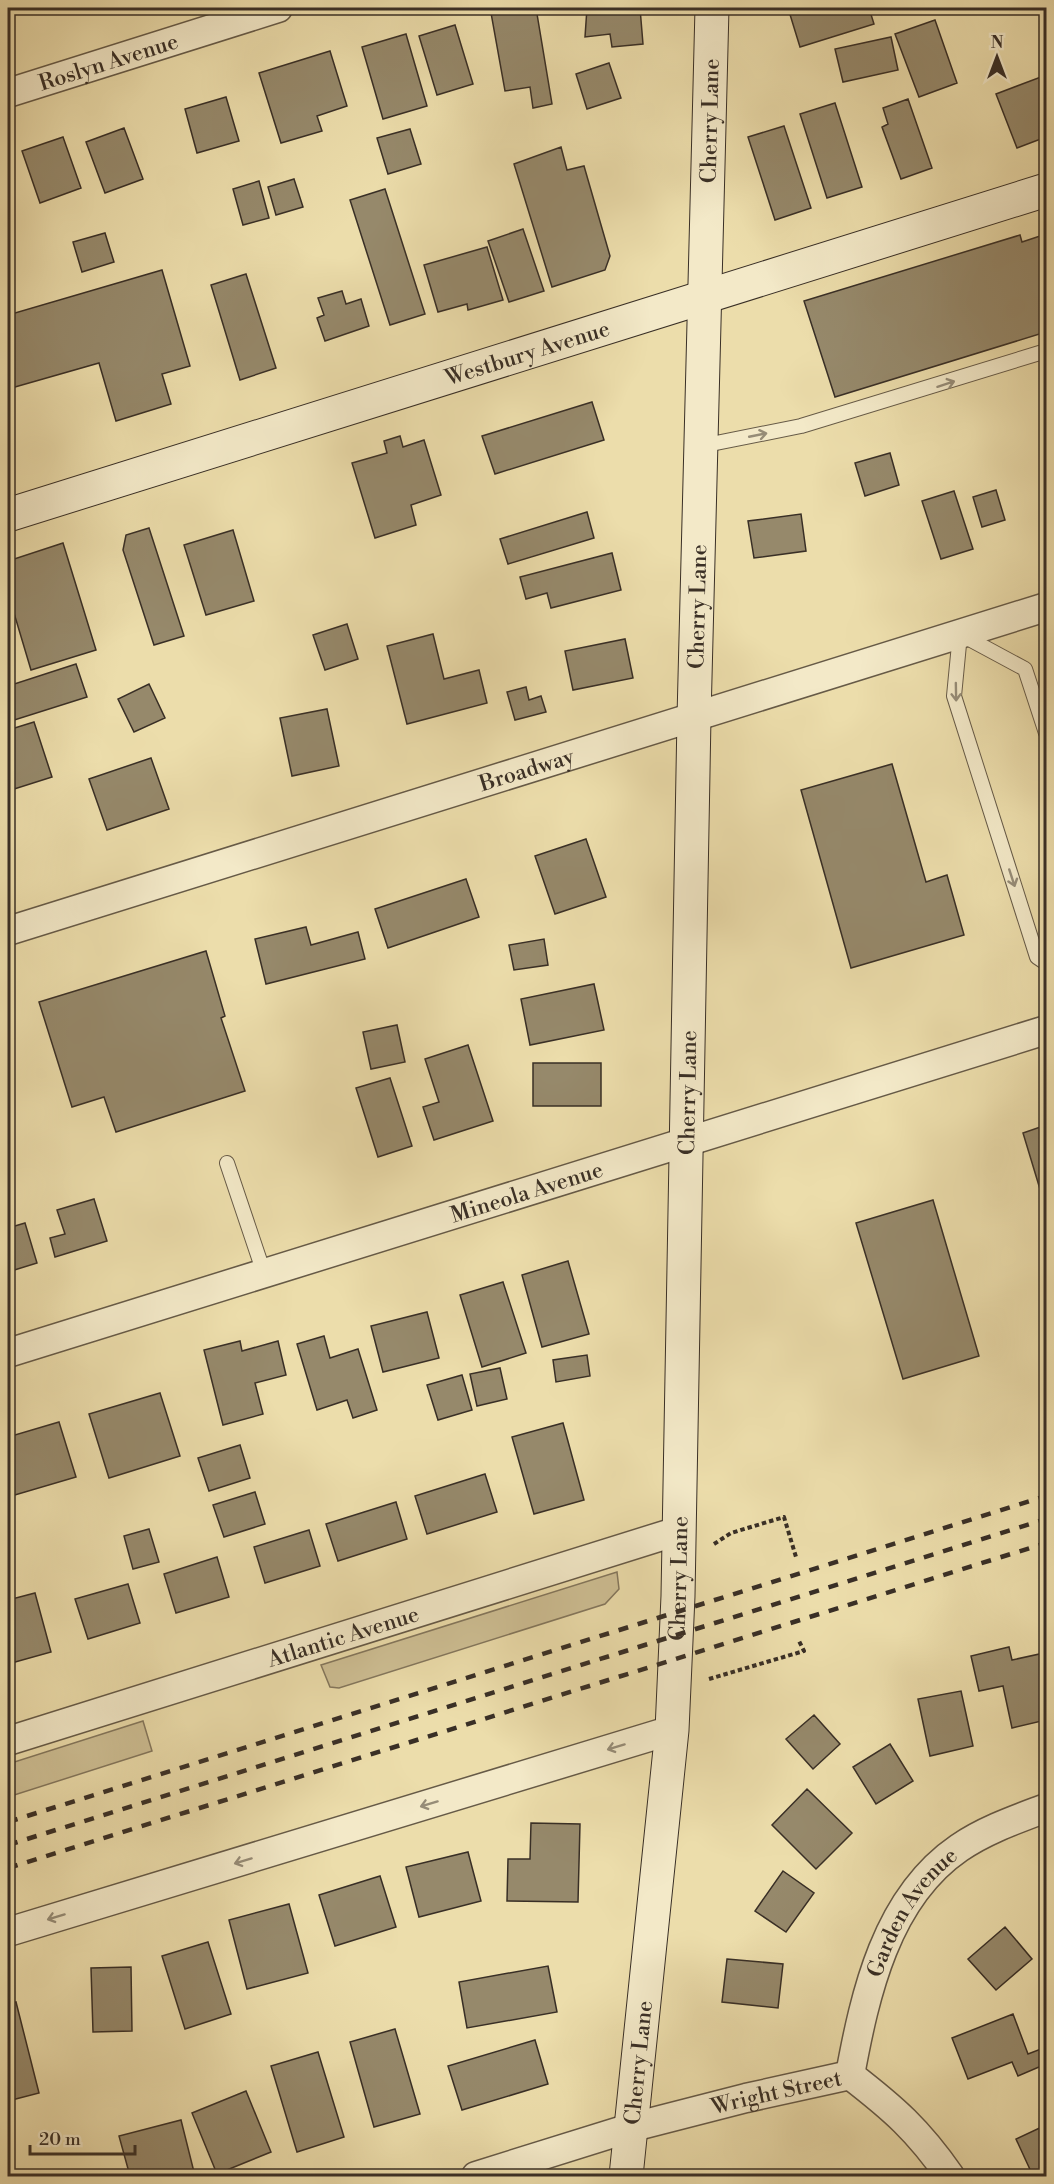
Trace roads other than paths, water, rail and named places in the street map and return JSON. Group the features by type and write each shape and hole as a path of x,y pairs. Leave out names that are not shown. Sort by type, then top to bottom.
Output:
{"street":[{"name":"Roslyn Avenue","path":"8,93 278,8"},
{"name":"Cherry Lane","path":"626,2176 633,2127 672,1730 678,1596 694,717 712,8"},
{"name":"Westbury Avenue","path":"8,515 1047,190"},
{"name":"Broadway","path":"8,932 1047,607"},
{"name":"Mineola Avenue","path":"8,1353 1047,1030"},
{"name":"Atlantic Avenue","path":"8,1741 678,1531"},
{"path":"8,1932 672,1730"},
{"name":"Garden Avenue","path":"850,2075 862,2009 883,1950 903,1907 933,1871 958,1848 997,1827 1047,1808"},
{"name":"Wright Street","path":"476,2176 633,2127 746,2098 850,2075 900,2114 928,2145 950,2176"}],"lane":[{"path":"701,446 801,426 1047,351"},
{"path":"1047,733 1025,669 960,634 954,696 1037,957 1047,963"},
{"path":"227,1163 264,1274"}],"railway":[{"path":"8,1822 1046,1496"},
{"path":"8,1845 1046,1519"},
{"path":"8,1868 1046,1543"}]}
